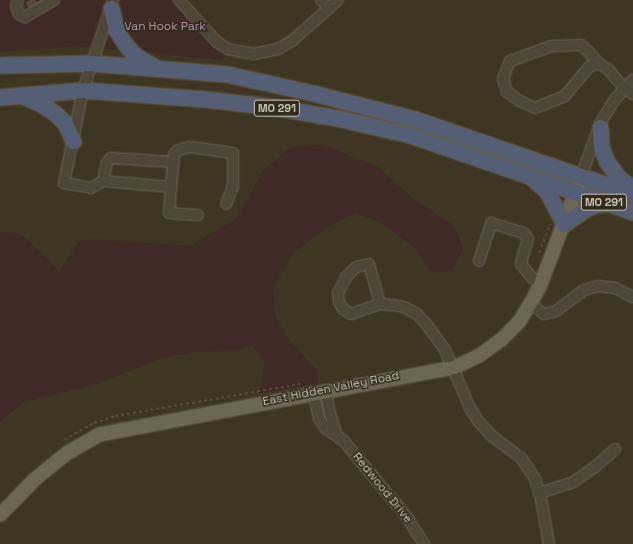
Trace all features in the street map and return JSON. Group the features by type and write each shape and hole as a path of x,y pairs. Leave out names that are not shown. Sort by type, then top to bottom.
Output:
{"highway":[{"path":"112,4 116,30 125,44 135,55 155,68"},
{"name":"MO 291","path":"0,65 91,63 227,74 313,93 415,119 633,194"},
{"name":"MO 291","path":"0,97 83,90 205,99 274,107 342,119 410,135 633,212"},
{"path":"20,95 41,104 56,114 65,124 73,141"},
{"path":"600,127 601,147 607,162 619,178 633,188"},
{"path":"520,173 539,183 546,190 562,227 587,208 598,204 608,203"}],"main road":[{"name":"East Hidden Valley Road","path":"0,514 34,479 66,454 99,434 314,389 454,367 479,355 500,340 519,321 530,303 540,284 581,176"}],"street":[{"path":"18,0 16,6 19,14 25,17 45,4"},
{"path":"179,0 217,42 228,49 253,54 278,49 293,40 338,0"},
{"path":"322,0 329,8"},
{"path":"112,4 83,90 64,183 91,188 103,181 171,187"},
{"path":"598,62 589,67 565,96 535,108 520,101 507,92 503,79 510,61 552,46 581,46 608,69 629,91"},
{"path":"581,176 600,127 612,103 629,91 633,80"},
{"path":"198,215 169,213 174,155 182,147 233,153 232,186 226,204"},
{"path":"103,181 107,162 111,158 174,162"},
{"path":"479,261 491,223 524,233 528,239 521,264 531,277 540,284"},
{"path":"380,304 369,264 356,267 347,276 338,293 339,302 342,309 351,314 380,304 404,307 417,314 427,325 445,350 454,367 470,408 478,421 492,436 522,459 535,479 549,544"},
{"path":"530,303 544,314 556,311 584,290 598,286 614,288 633,297"},
{"name":"Redwood Drive","path":"314,389 330,414 337,435 407,517 424,544"},
{"path":"539,493 572,483 595,467 615,449"}],"path":[{"path":"538,257 549,223 562,227"},
{"path":"62,442 94,423 115,416 314,389"}],"green space":[{"name":"Van Hook Park","path":"0,0 179,0 228,49 222,60 77,46 0,52"},
{"path":"323,145 378,167 416,201 454,226 463,248 452,271 432,273 413,246 380,222 355,213 333,224 294,252 273,288 275,316 289,340 317,371 318,383 259,393 265,364 253,345 238,350 195,352 162,358 94,385 24,402 0,422 0,232 21,234 46,257 59,272 79,241 92,239 190,246 236,219 263,171 291,147"}],"tunnel":[{"path":"30,0 33,6"}]}
